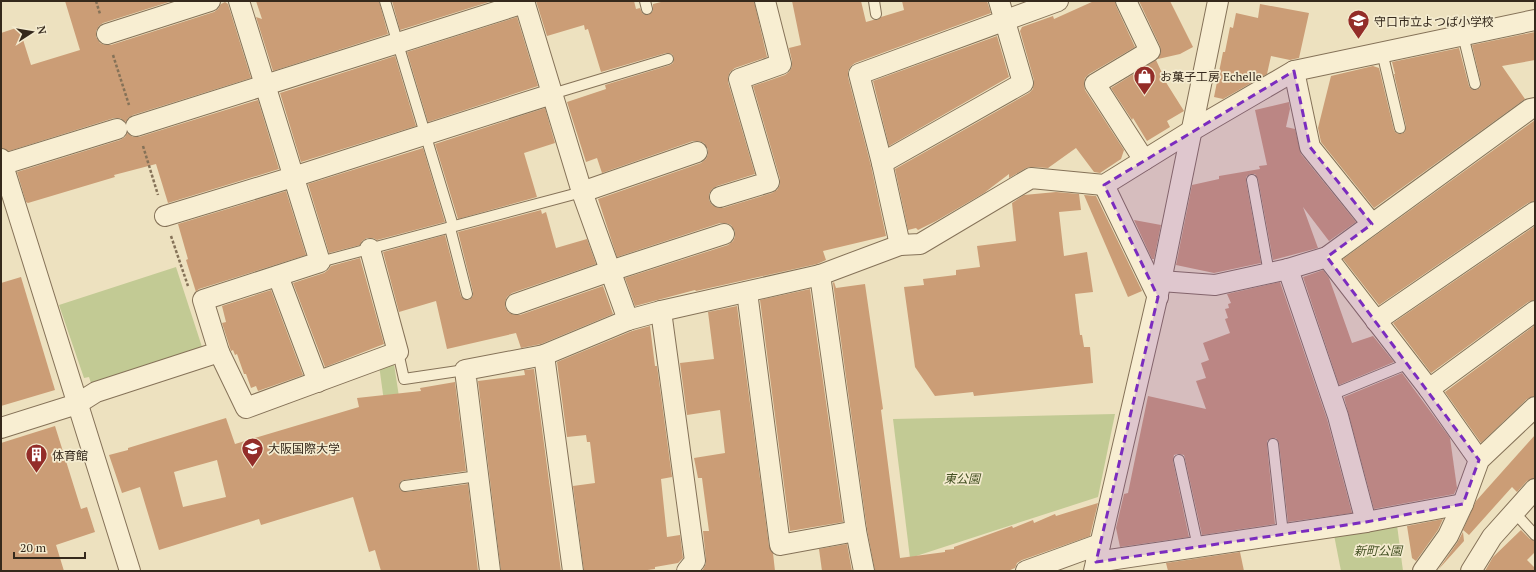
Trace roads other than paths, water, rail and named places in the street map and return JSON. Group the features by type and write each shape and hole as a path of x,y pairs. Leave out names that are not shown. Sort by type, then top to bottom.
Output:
{"street":[{"path":"106,34 210,1"},
{"path":"238,1 320,262 203,300 219,352 246,408 398,352 370,249"},
{"path":"720,197 769,182 739,79 781,64 765,1"},
{"path":"882,163 1023,83 999,1"},
{"path":"900,245 882,163 859,74 1005,22 1058,1"},
{"path":"1126,1 1150,51 1095,84 1144,160"},
{"path":"1097,559 1160,289 1218,1"},
{"path":"130,571 2,163 264,86 524,2 582,192 628,320"},
{"path":"490,571 465,370 544,355 628,320 820,275 900,245 920,244 1031,178 1104,185 1191,131 1294,71 1535,20"},
{"path":"1294,71 1310,147 1372,224"},
{"path":"165,216 293,177 552,94"},
{"path":"1160,289 1215,285 1288,269 1327,257 1530,109 1535,108"},
{"path":"582,192 697,152"},
{"path":"1104,185 1160,289"},
{"path":"1376,321 1535,212"},
{"path":"516,304 610,271 724,234"},
{"path":"1327,257 1429,389 1479,460"},
{"path":"1288,269 1338,416 1366,522"},
{"path":"820,275 856,531 864,571"},
{"path":"278,276 318,382"},
{"path":"747,292 780,545 856,531"},
{"path":"1429,389 1535,311"},
{"path":"660,312 695,561 687,571"},
{"path":"1,428 77,404 96,392 219,352"},
{"path":"544,355 573,571"},
{"path":"1423,571 1448,536 1463,504 1479,460 1535,407"},
{"path":"1471,571 1492,537 1535,489"},
{"path":"1026,571 1097,559 1366,522 1463,504"}],"lane":[{"path":"385,1 452,227 467,294"},
{"path":"874,1 876,14"},
{"path":"1463,35 1475,84"},
{"path":"1382,52 1400,128"},
{"path":"552,94 668,59"},
{"path":"1252,180 1268,273"},
{"path":"320,262 582,192"},
{"path":"398,352 404,379 465,370"},
{"path":"1331,395 1408,363"},
{"path":"1272,444 1283,534"},
{"path":"1179,460 1198,546"},
{"path":"405,486 478,476"},
{"path":"1514,512 1535,535"}],"place":[{"name":"守口市立よつば小学校","path":"1358,40"},
{"name":"お菓子工房 Echelle","path":"1145,96"},
{"name":"大阪国際大学","path":"252,468"},
{"name":"体育館","path":"36,474"}],"park label":[{"name":"東公園","path":"962,478"},
{"name":"新町公園","path":"1378,550"}]}
